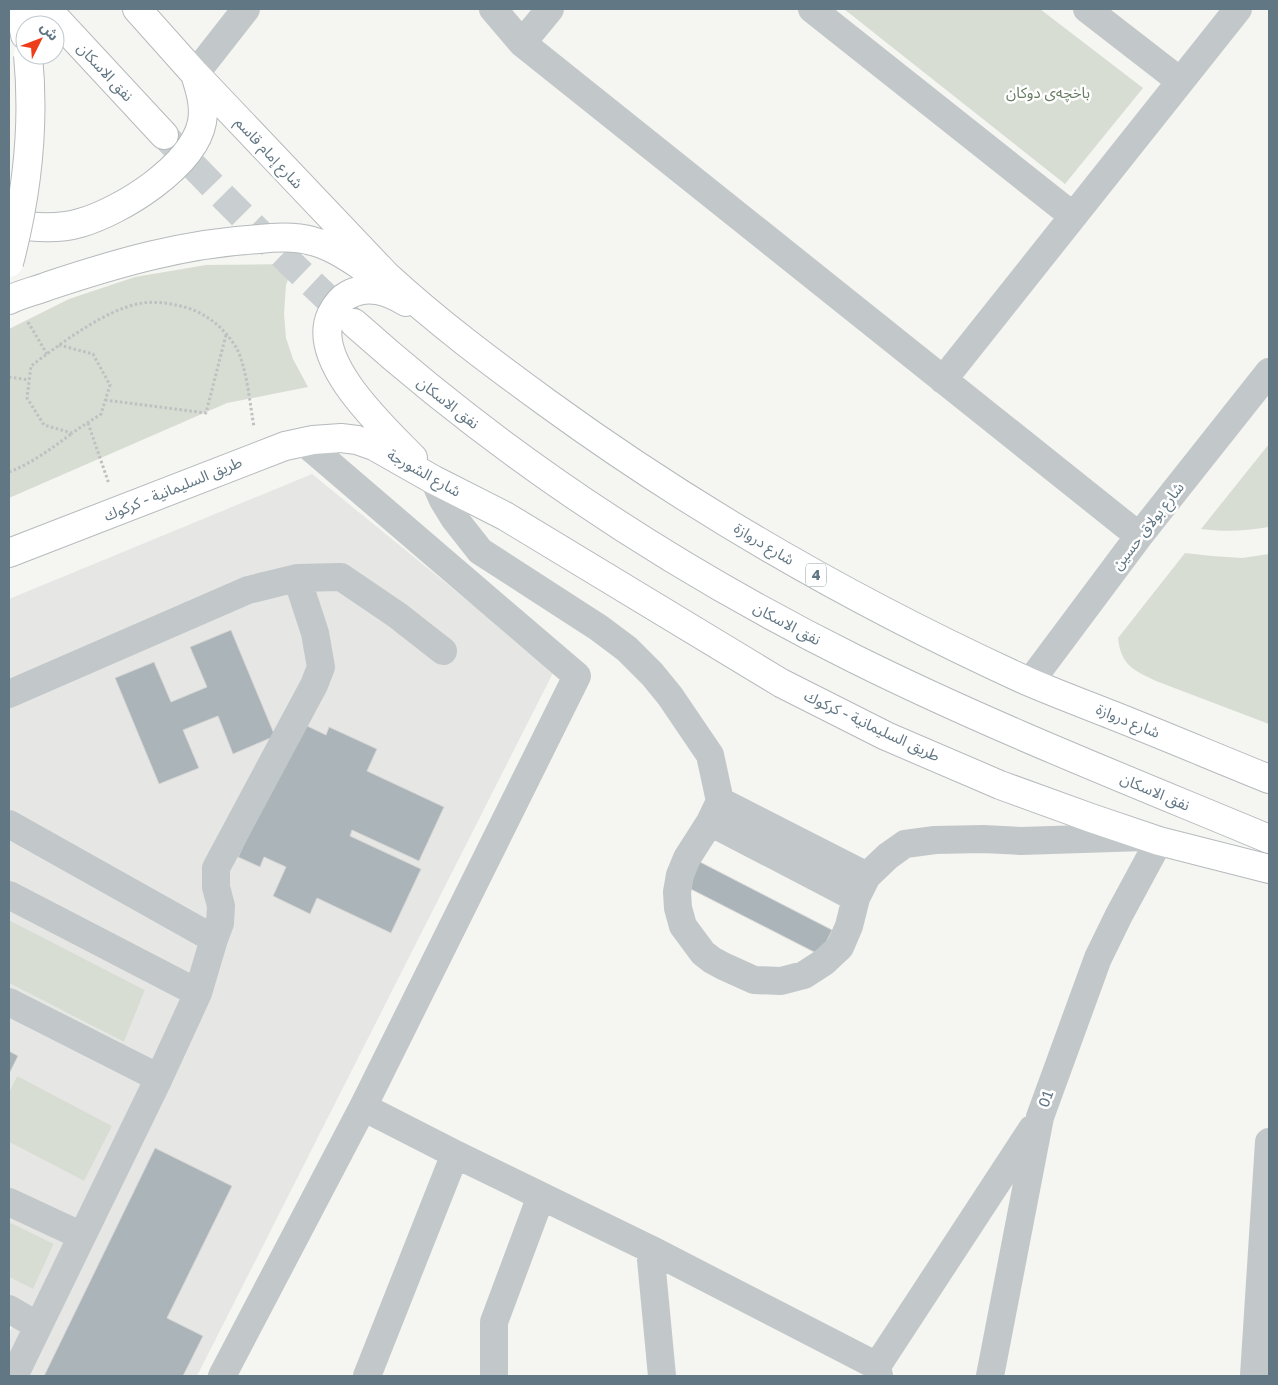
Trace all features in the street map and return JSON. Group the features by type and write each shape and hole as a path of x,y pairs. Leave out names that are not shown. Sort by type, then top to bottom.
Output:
{"main road":[{"name":"نفق الاسكان","path":"47,9 164,135"},
{"name":"شارع إمام قاسم","path":"137,9 195,74 370,260 406,293"},
{"path":"9,264 18,230 29,155 31,110 29,65"},
{"path":"9,223 36,228 79,224 115,209 162,178 185,154 200,129 203,104 195,74"},
{"path":"11,299 85,273 158,253 244,239 294,237 313,241 344,254 406,293"},
{"path":"434,480 362,404 347,384 332,355 327,334 328,324 335,308 345,297 358,291 372,289 401,298 457,336"},
{"name":"شارع دروازة","path":"406,293 457,336 590,434 686,498 770,549 872,606 956,648 1030,682 1269,779"},
{"name":"نفق الاسكان","path":"354,323 457,411 523,460 676,561 743,600 854,659 968,712 1269,839"},
{"name":"طريق السليمانية - كركوك","path":"9,553 259,455 304,442 341,438"},
{"name":"شارع الشورجة","path":"341,438 357,440 374,446 434,480 505,516"},
{"name":"طريق السليمانية - كركوك","path":"505,516 781,683 877,732 1000,785 1153,839 1269,869"}],"street":[{"path":"195,74 246,9"},
{"path":"493,9 522,44 1139,536"},
{"path":"522,44 550,9"},
{"path":"812,9 1073,216"},
{"path":"1087,9 1180,81"},
{"path":"943,380 1238,9"},
{"name":"شارع بولاق حسين","path":"1030,682 1139,536 1269,372"},
{"path":"222,1376 363,1107 577,676 304,442"},
{"path":"434,480 454,518 480,550 599,628 627,649 652,674 670,696 710,755 715,811 687,858 680,875 677,892 678,908 683,926 703,953 718,963 754,980 780,981 804,975 824,962 840,947 849,926 861,887 888,856 905,844 935,840 983,839 1021,841 1153,839"},
{"path":"461,575 480,550"},
{"path":"9,694 248,590 297,578 341,576 444,651"},
{"path":"14,1376 159,1078 198,993 220,922 221,906 216,887 216,868 314,685 321,667 315,633 297,578"},
{"path":"715,811 861,887"},
{"path":"9,824 214,940"},
{"name":"01","path":"990,1376 1040,1117 1098,958 1153,839"},
{"path":"9,895 198,993"},
{"path":"9,1002 159,1078"},
{"path":"363,1107 650,1249 878,1371 1040,1117"},
{"path":"1254,1376 1269,1142"},
{"path":"367,1376 455,1154"},
{"path":"494,1376 494,1322 541,1196"},
{"path":"9,1202 82,1236"},
{"path":"650,1249 662,1376"},
{"path":"9,1309 38,1326"}],"path":[{"path":"11,299 47,354"},
{"path":"72,433 44,425 27,398 31,366 59,345 108,315 143,303 160,302 198,312 214,322 226,334 237,350 243,366 259,455"},
{"path":"105,400 206,413 226,334"},
{"path":"9,472 21,468 44,455 72,433 101,414 110,385 92,354 59,345"},
{"path":"9,377 29,380"},
{"path":"88,423 119,511"}],"shaded area":[{"path":"312,474 554,671 197,1376 9,1376 9,1334 12,1327 9,1325 9,1277 33,1288 54,1245 9,1222 9,1142 84,1181 17,1076 9,1092 9,983 124,1042 145,990 9,920 9,599"}],"green space":[{"name":"باخچەی دوکان","path":"844,9 1040,9 1143,88 1065,184"},
{"path":"294,264 286,285 284,314 286,338 293,359 308,387 227,403 9,498 9,329 69,299 135,277 206,265"},
{"path":"1269,444 1269,527 1235,531 1201,529"},
{"path":"1185,553 1242,558 1269,554 1269,724 1156,681 1135,670 1125,661 1122,655 1118,638"},
{"path":"9,920 145,990 124,1042 9,983"},
{"path":"17,1076 112,1126 84,1181 9,1142 9,1092"},
{"path":"9,1222 54,1244 33,1289 9,1277"}],"building":[{"path":"231,630 275,736 233,754 218,716 183,730 199,768 159,784 115,678 154,662 171,702 207,687 190,647"},
{"path":"301,723 326,735 329,727 377,749 367,771 444,807 419,861 352,830 350,836 421,869 391,933 317,898 310,914 273,896 286,867 264,857 260,867 238,857"},
{"path":"698,861 832,930 820,955 685,886"},
{"path":"9,1051 18,1056 9,1074"},
{"path":"155,1148 232,1186 167,1318 203,1336 183,1376 44,1376"}],"tunnel":[{"path":"164,135 257,230 353,322"}]}
